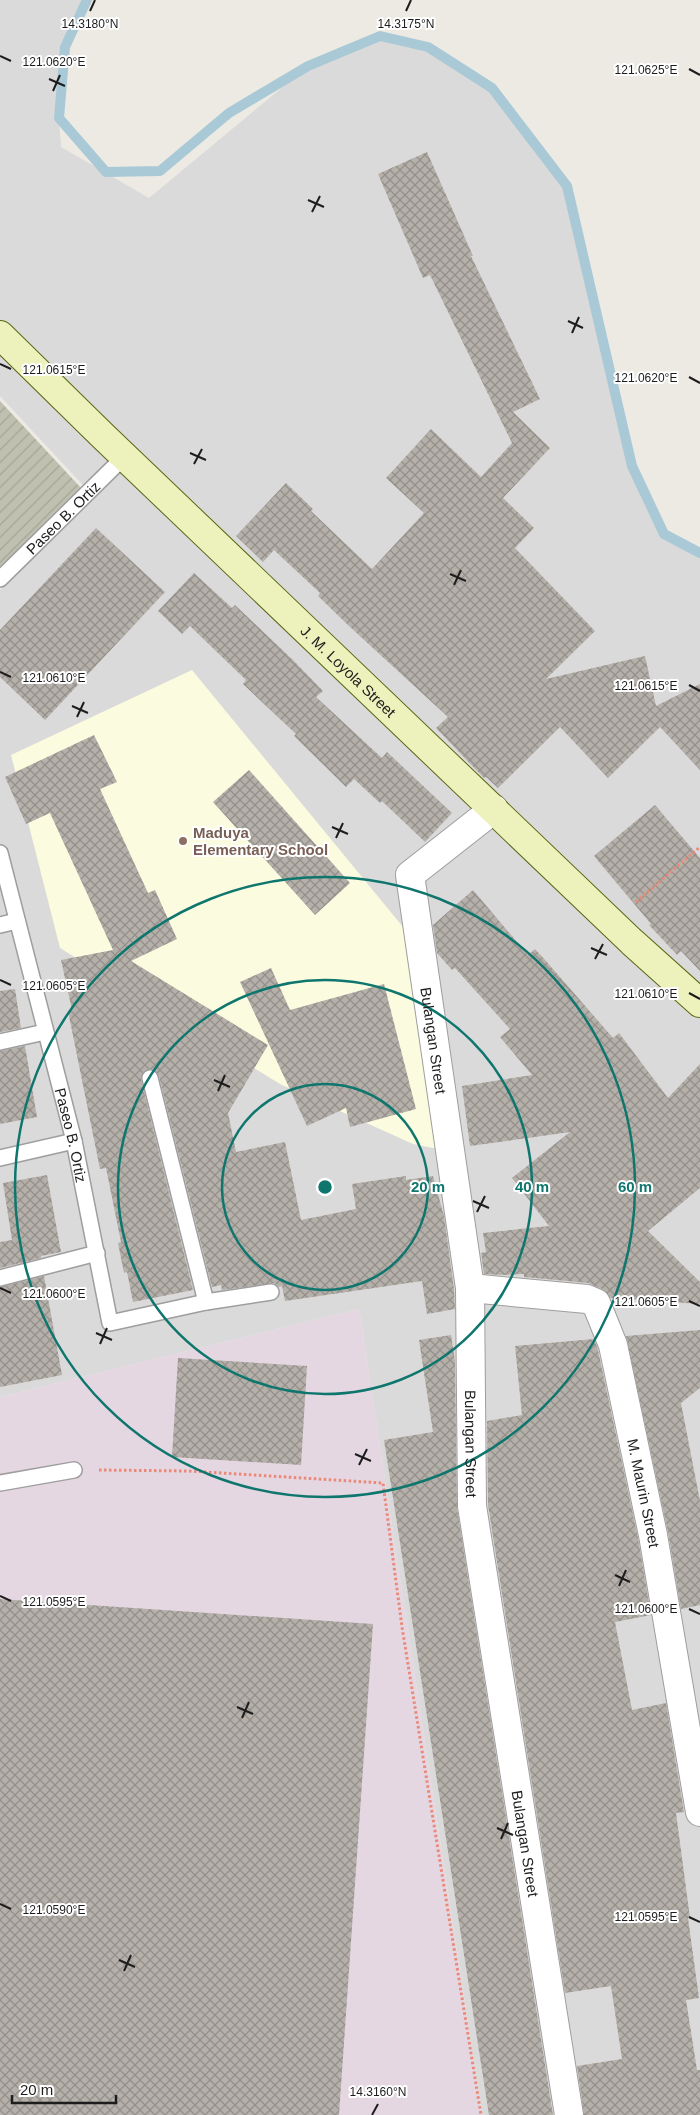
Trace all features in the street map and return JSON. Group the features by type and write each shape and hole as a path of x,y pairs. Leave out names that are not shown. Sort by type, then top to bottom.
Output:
{"main road":[{"name":"J. M. Loyola Street","path":"0,335 124,457 700,1004"}],"street":[{"name":"Bulangan Street","path":"494,809 410,875 470,1288 472,1506 569,2115"},
{"name":"M. Maurin Street","path":"470,1288 587,1299 596,1303 612,1345 653,1535 700,1812"}],"lane":[{"name":"Paseo B. Ortiz","path":"0,579 124,457"},
{"name":"Paseo B. Ortiz","path":"0,853 74,1141 110,1324 206,1302 271,1292"},
{"path":"0,925 17,921"},
{"path":"0,1042 45,1032"},
{"path":"150,1078 206,1302"},
{"path":"0,1158 74,1141"},
{"path":"0,1278 97,1253"},
{"path":"0,1483 74,1470"}],"path":[{"path":"612,922 700,847"},
{"path":"74,1470 189,1471 383,1482 402,1627 480,2115"}],"shaded area":[{"path":"0,0 87,0 65,47 59,118 61,147 149,198 308,66 380,36 428,47 492,88 567,186 632,466 664,534 700,553 700,2115 482,2115 359,1309 0,1397 0,590 95,498 0,396"},
{"path":"0,401 82,489 0,572"},
{"name":"Maduya Elementary School","path":"192,670 403,927 443,1150 413,1144 280,1084 60,948 11,755"},
{"path":"359,1309 482,2115 0,2115 0,1397"}],"building":[{"path":"427,152 473,256 471,256 540,399 513,412 550,448 503,498 534,528 515,548 595,631 546,679 645,656 656,706 700,684 700,770 660,727 608,778 560,727 498,788 486,777 484,778 436,728 448,717 318,596 320,593 274,550 263,562 236,536 286,483 313,509 311,511 372,569 424,513 386,478 431,429 481,477 512,443 430,275 423,278 378,174"},
{"path":"96,528 165,592 45,720 0,677 0,630"},
{"path":"194,573 232,608 235,605 294,661 323,691 316,697 382,758 387,752 452,813 425,842 382,801 380,803 354,779 346,787 294,736 296,734 243,684 246,680 190,626 182,634 158,611"},
{"path":"94,735 117,782 100,789 148,893 155,890 177,939 131,961 268,1045 228,1113 236,1152 285,1142 301,1220 356,1209 352,1184 406,1176 406,1180 433,1176 444,1216 455,1309 427,1314 422,1281 285,1301 282,1286 279,1287 274,1283 222,1290 221,1285 212,1287 159,1076 152,1069 143,1072 141,1080 193,1290 133,1302 127,1272 124,1273 118,1243 121,1242 106,1168 100,1169 68,1011 72,1010 61,960 113,950 50,813 26,824 5,777"},
{"path":"249,770 350,883 315,915 213,802"},
{"path":"655,805 700,858 700,971 681,951 677,955 649,925 651,924 594,856"},
{"path":"473,890 528,955 535,949 613,1038 619,1033 668,1098 700,1064 700,1188 648,1231 700,1282 700,1304 611,1298 602,1289 588,1283 524,1277 524,1274 484,1274 481,1253 486,1252 483,1233 549,1226 512,1178 570,1132 470,1146 462,1086 532,1075 500,1037 510,1029 455,968 452,970 437,953 433,925"},
{"path":"271,968 290,1010 384,984 416,1109 350,1127 346,1108 307,1126 240,982"},
{"path":"15,989 21,1028 0,1032 0,991"},
{"path":"25,1046 37,1117 0,1124 0,1051"},
{"path":"47,1175 61,1252 0,1268 0,1242 12,1240 3,1183"},
{"path":"44,1276 62,1375 0,1387 0,1287"},
{"path":"700,1330 700,1388 681,1403 700,1501 700,1605 681,1609 668,1532 626,1336"},
{"path":"451,1335 455,1361 457,1508 553,2115 489,2115 384,1440 433,1432 419,1340"},
{"path":"594,1339 598,1350 638,1538 651,1615 615,1622 632,1710 666,1703 684,1812 676,1813 699,1998 686,2000 697,2070 700,2070 700,2115 584,2115 577,2066 622,2059 611,1986 565,1993 488,1505 487,1421 522,1415 515,1346"},
{"path":"178,1358 307,1366 301,1465 172,1457"},
{"path":"0,1599 373,1624 339,2115 0,2115"}],"waterway":[{"path":"87,0 65,47 59,118 106,172 160,171 229,113 308,66 380,36 428,47 492,88 567,186 632,466 664,534 700,553"}],"place":[{"name":"Maduya Elementary School","path":"183,841"}]}
